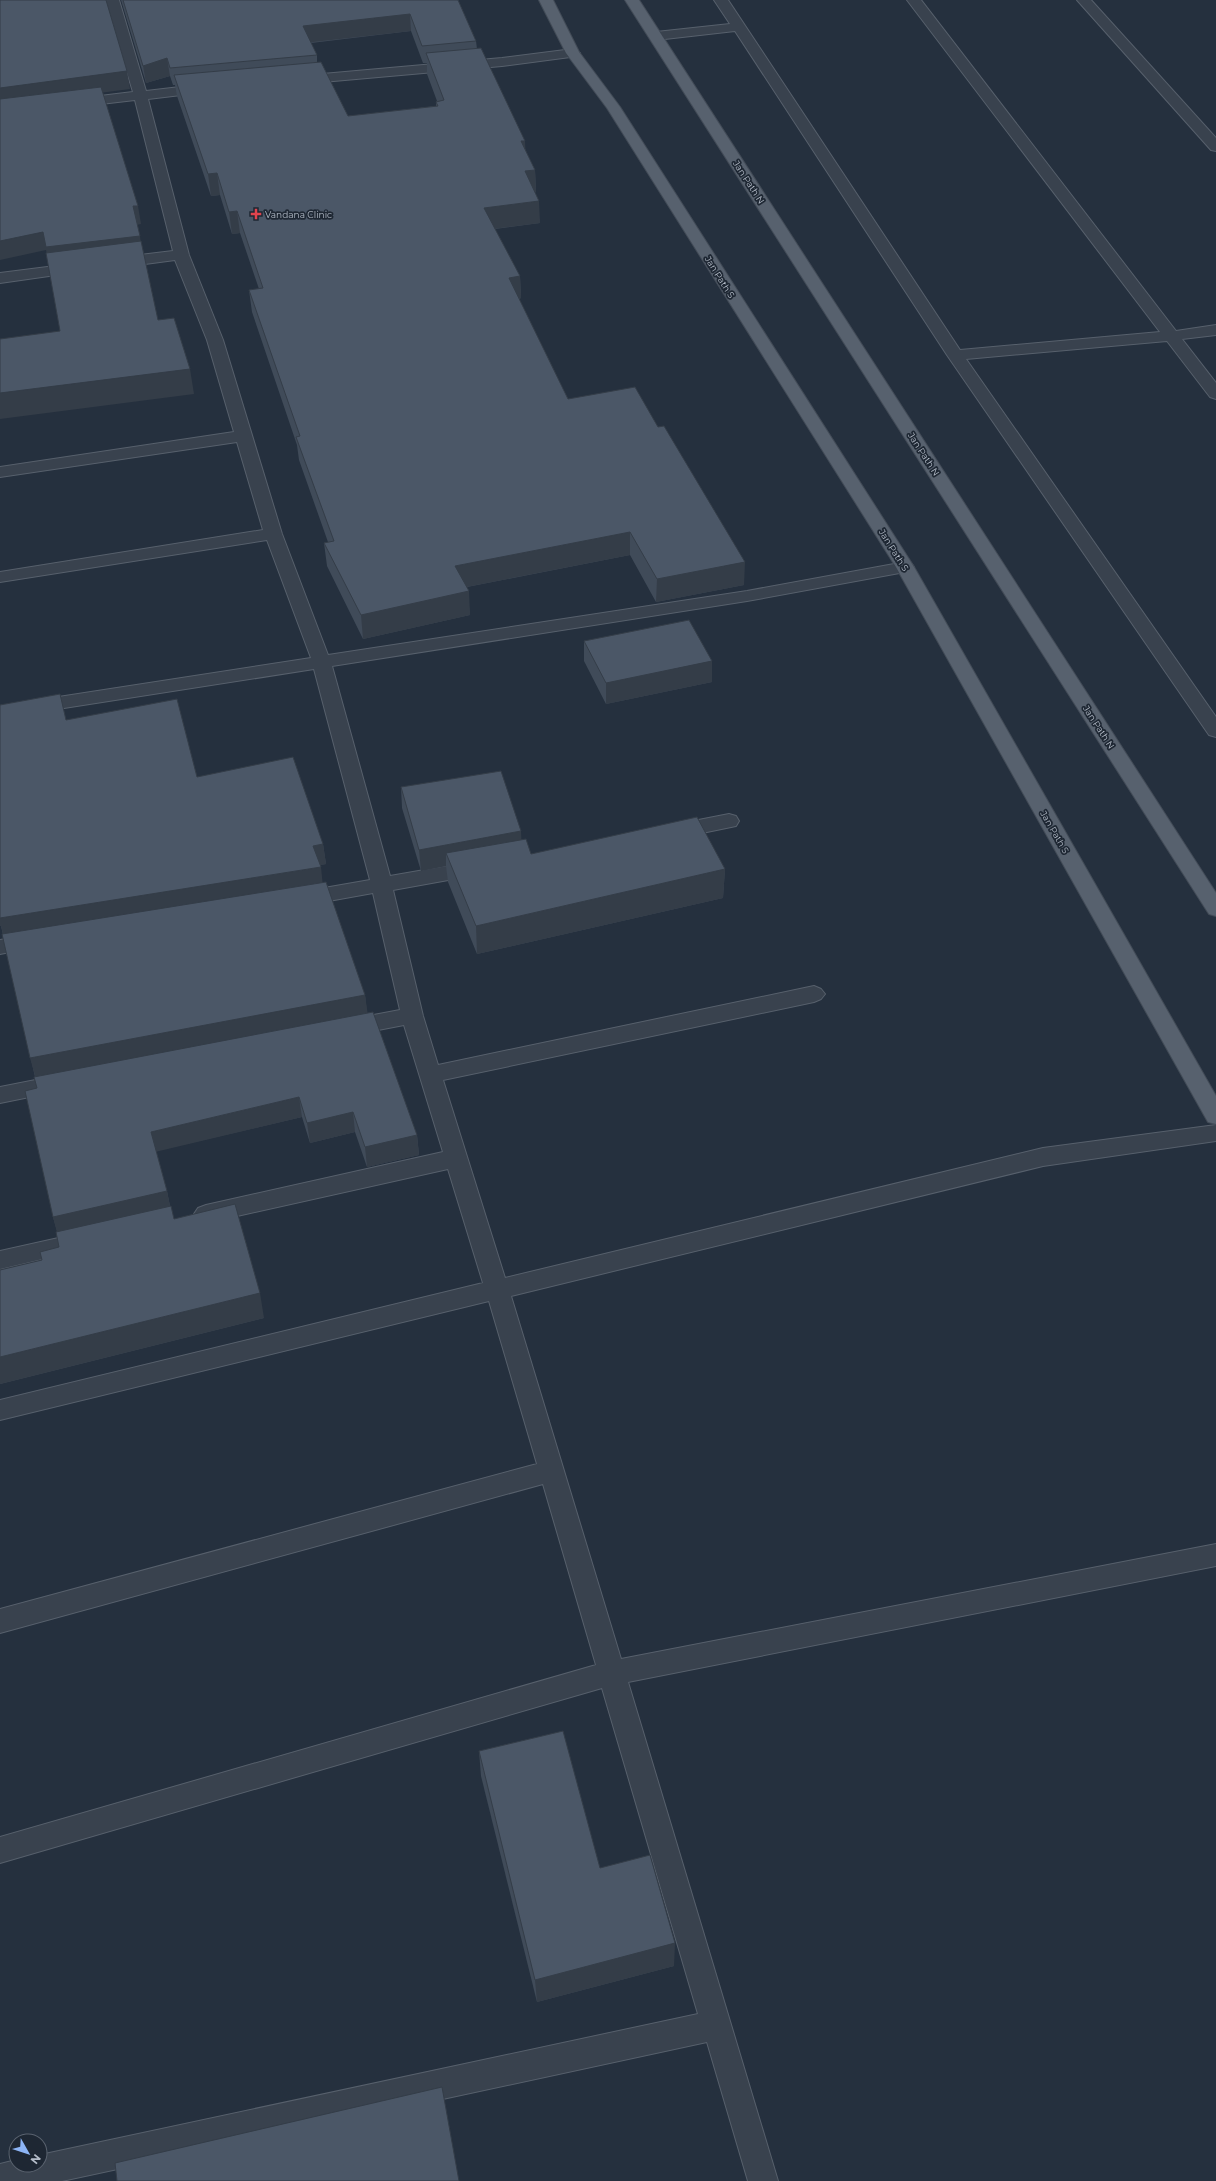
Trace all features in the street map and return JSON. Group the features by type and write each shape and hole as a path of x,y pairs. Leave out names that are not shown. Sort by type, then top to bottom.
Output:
{"main road":[{"name":"Jan Path S","path":"546,0 573,53 613,107 905,567 1216,1116"},
{"name":"Jan Path N","path":"632,0 1216,908"}],"street":[{"path":"112,0 140,94 181,255 215,340 273,534 321,660 382,886 412,1016 497,1289 763,2181"},
{"path":"721,0 955,355 1216,731"},
{"path":"914,0 1170,336 1216,394"},
{"path":"1084,0 1216,147"},
{"path":"656,36 739,27"},
{"path":"290,81 502,62 573,53"},
{"path":"62,104 140,94 219,87"},
{"path":"0,278 181,255"},
{"path":"955,355 1170,336 1216,330"},
{"path":"0,472 243,436"},
{"path":"0,577 273,534"},
{"path":"0,712 321,660 747,596 905,567"},
{"path":"652,836 729,821"},
{"path":"281,902 382,886 498,864"},
{"path":"0,947 55,938"},
{"path":"430,1075 814,994"},
{"path":"327,1032 412,1016"},
{"path":"0,1095 86,1079"},
{"path":"0,1410 1043,1157 1216,1134"},
{"path":"186,1219 457,1158"},
{"path":"0,1260 101,1238"},
{"path":"0,1621 551,1471"},
{"path":"0,1850 611,1673 1216,1555"},
{"path":"0,2179 716,2025"}],"building":[{"path":"0,0 106,0 127,71 0,88"},
{"path":"123,0 458,0 476,41 422,46 410,14 303,26 317,55 170,68 167,58 143,66"},
{"path":"481,48 525,141 521,141 535,170 525,171 539,201 484,208 520,276 509,278 568,399 635,387 658,427 664,426 745,562 657,579 630,532 455,566 469,591 361,615 324,543 334,541 296,437 300,436 249,290 263,288 237,211 229,212 217,173 208,174 174,75 321,62 348,116 438,106 436,102 444,100 426,53"},
{"path":"101,87 138,206 133,206 140,236 46,247 43,232 0,241 0,99"},
{"path":"141,241 158,320 174,318 190,369 0,393 0,339 60,331 46,253"},
{"path":"689,620 712,661 606,683 584,641"},
{"path":"60,694 66,720 177,699 197,777 293,757 323,844 313,846 321,867 0,918 0,705"},
{"path":"501,771 521,831 419,850 401,787"},
{"path":"697,817 725,869 476,926 446,853 526,839 531,854"},
{"path":"326,882 365,995 30,1058 2,934"},
{"path":"373,1012 417,1135 365,1147 353,1112 307,1123 299,1097 151,1132 167,1191 53,1217 25,1091 37,1088 34,1077"},
{"path":"235,1204 260,1293 0,1357 0,1270 42,1260 40,1252 59,1247 56,1232 171,1206 174,1219"},
{"path":"563,1731 600,1868 650,1855 675,1943 535,1980 479,1751"},
{"path":"442,2087 459,2181 117,2181 115,2163"}],"place":[{"name":"Vandana Clinic","path":"256,214"}]}
